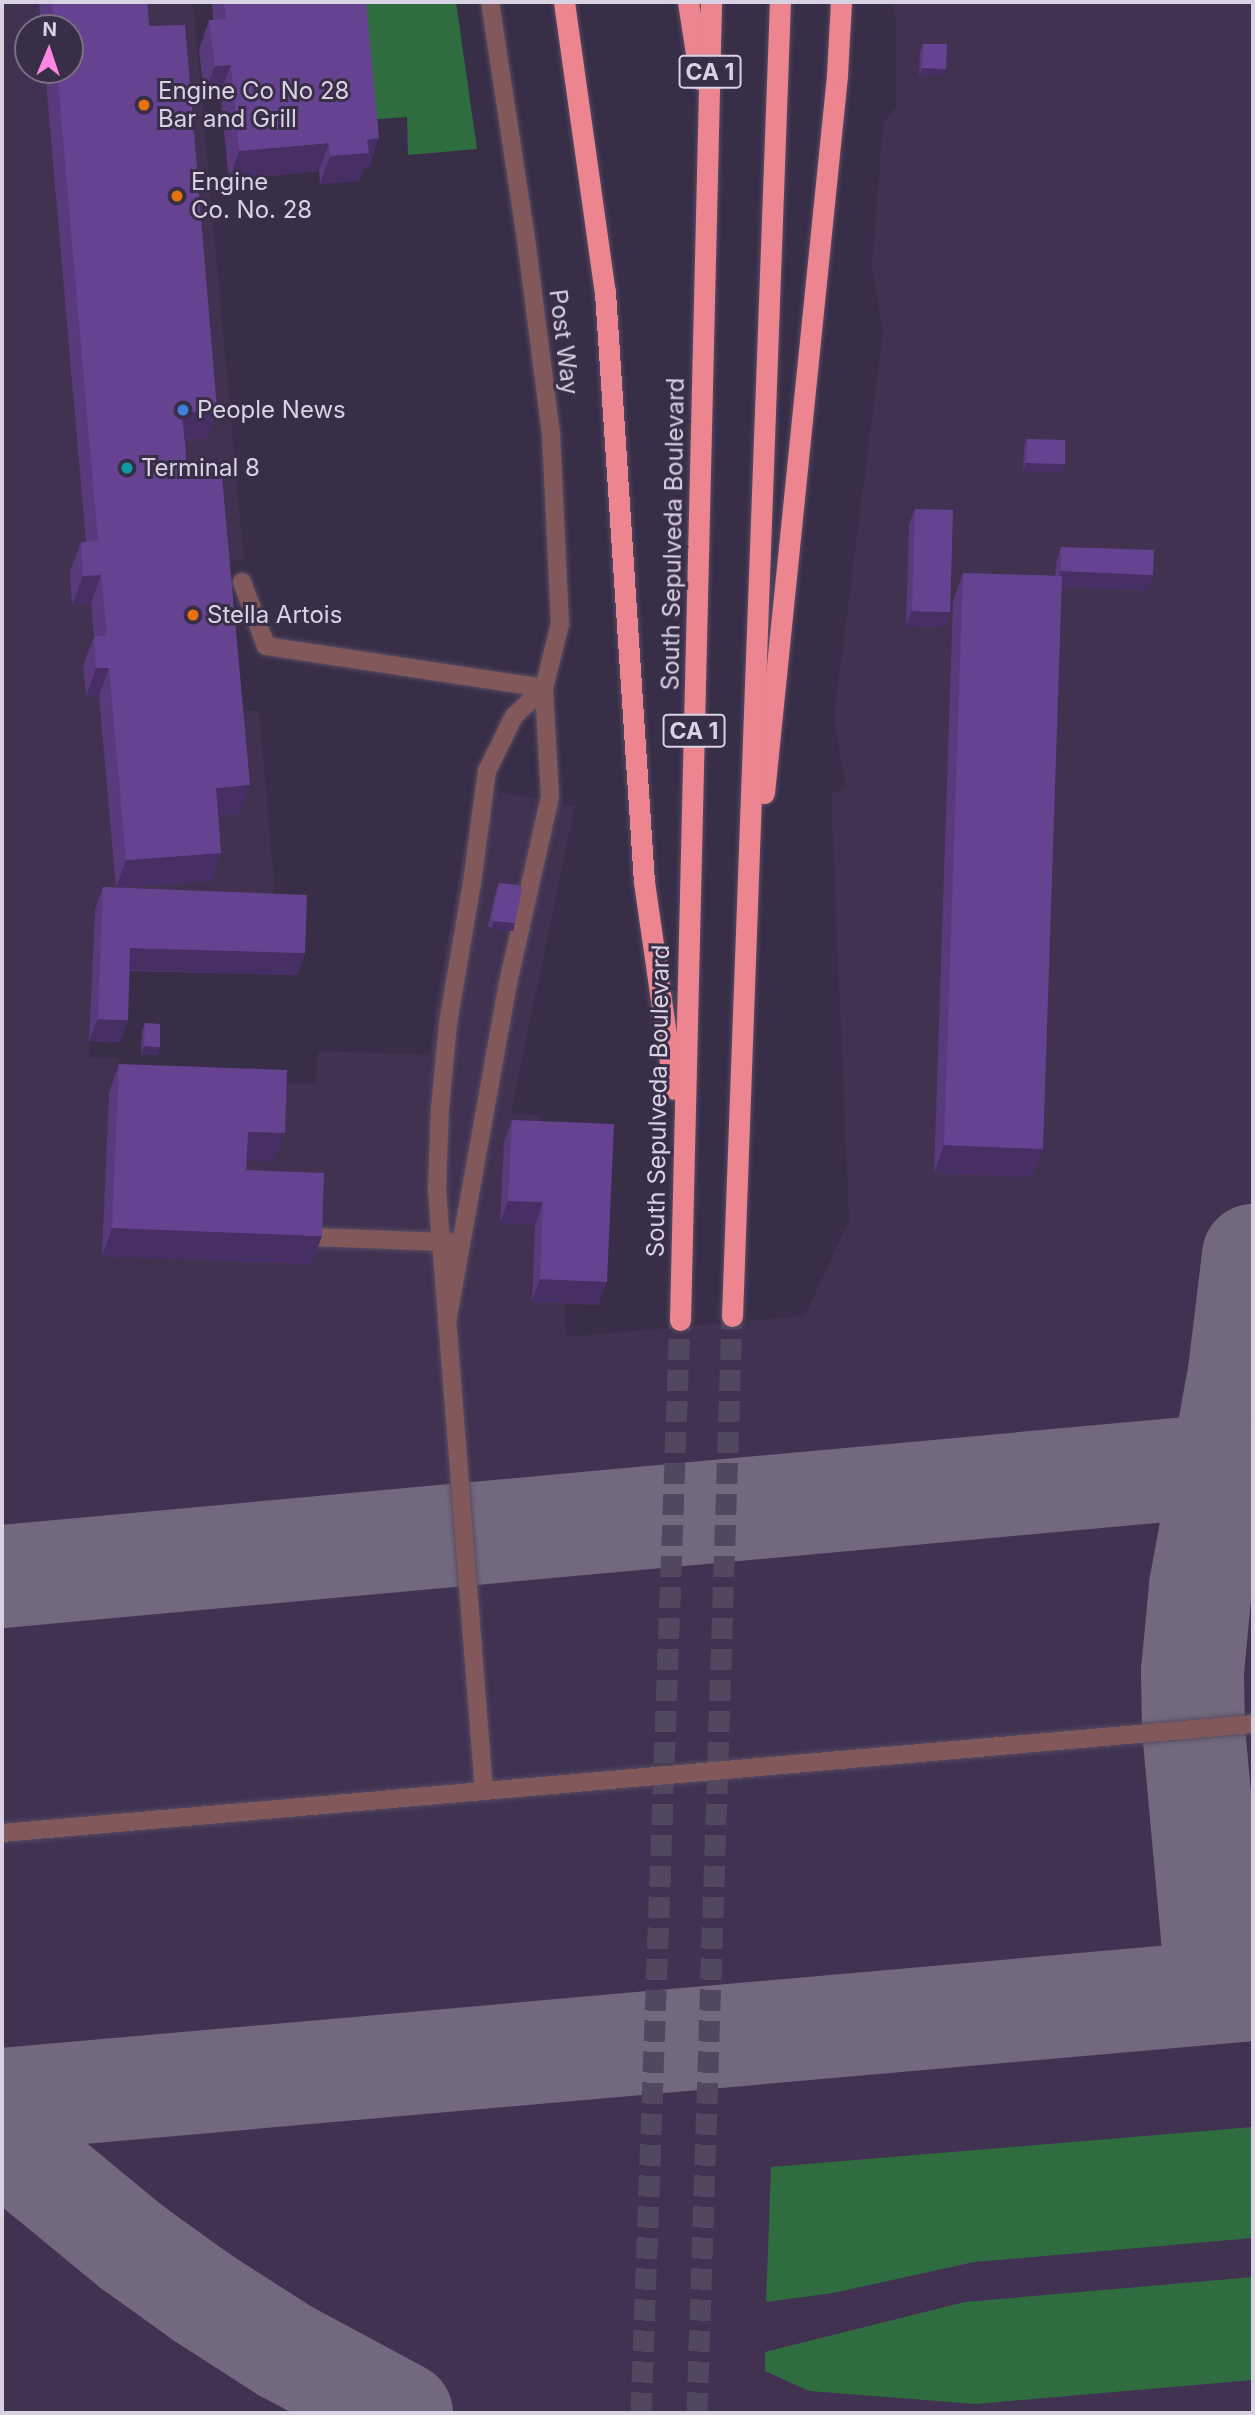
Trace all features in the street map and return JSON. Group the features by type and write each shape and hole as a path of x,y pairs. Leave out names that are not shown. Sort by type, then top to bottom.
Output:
{"highway":[{"path":"564,2 605,292 644,882 682,1146"},
{"path":"688,2 709,143"},
{"name":"South Sepulveda Boulevard","path":"680,1320 711,2"},
{"name":"CA 1","path":"733,1316 780,2"},
{"path":"743,990 838,75 841,2"}],"street":[{"name":"Post Way","path":"447,1322 508,983 550,797 544,688 560,624 551,434 527,246 490,2"},
{"path":"242,582 266,646 544,688"},
{"path":"484,1791 437,1190 447,1035 487,771 514,716 544,688"},
{"path":"313,1237 461,1242"},
{"path":"2,1833 1253,1724"}],"shaded area":[{"path":"2,2 193,2 244,560 228,561 243,711 259,711 277,916 95,910 89,1057 119,1059 119,1077 316,1084 318,1051 430,1055 435,1009 475,788 575,806 511,1113 540,1115 538,1152 563,1154 566,1337 805,1316 849,1220 831,794 846,788 834,717 883,331 872,267 883,123 896,107 896,19 890,2 1253,2 1253,2413 2,2413"}],"green space":[{"path":"354,2 456,2 477,149 408,155 407,117 365,120"},
{"path":"1253,2127 1253,2238 974,2262 833,2293 766,2302 771,2167"},
{"path":"1253,2277 1253,2380 976,2404 809,2391 765,2371 765,2352 965,2302"}],"building":[{"name":"Terminal 8","path":"52,2 147,2 149,26 185,25 217,410 182,413 187,468 221,466 250,785 216,788 221,853 126,860 109,668 96,668 94,637 107,635 101,575 83,576 81,542 98,541 58,84 84,84 84,14 53,14"},
{"path":"224,2 366,2 379,138 367,140 369,153 330,156 329,143 239,151 231,65 215,66 209,20 226,19"},
{"path":"923,44 947,44 946,69 922,68"},
{"path":"1027,439 1065,440 1065,464 1026,463"},
{"path":"915,509 953,510 950,612 912,611"},
{"path":"1061,547 1154,550 1153,575 1061,571"},
{"path":"963,573 1062,576 1043,1149 944,1145"},
{"path":"499,883 519,885 522,889 515,923 494,921 491,918"},
{"path":"103,887 307,895 305,953 130,948 128,1020 98,1019"},
{"path":"145,1023 160,1024 160,1047 144,1046"},
{"path":"119,1064 287,1070 285,1133 248,1132 246,1170 324,1173 322,1236 112,1228"},
{"path":"512,1120 614,1124 607,1282 540,1279 543,1202 508,1201"}],"taxiway":[{"path":"1217,1992 1193,1730 1192,1671 1200,1586 1239,1371 1253,1255"},
{"path":"2,1576 1253,1462"},
{"path":"2,2099 1253,1989"},
{"path":"2,2140 132,2247 203,2298 284,2350 401,2413"}],"tunnel":[{"path":"697,2413 732,1316"},
{"path":"641,2413 680,1320"}],"place":[{"name":"Engine Co No 28 Bar and Grill","path":"144,105"},
{"name":"Engine Co. No. 28","path":"177,196"},
{"name":"People News","path":"183,410"},
{"name":"Terminal 8","path":"127,468"},
{"name":"Stella Artois","path":"193,615"}]}
